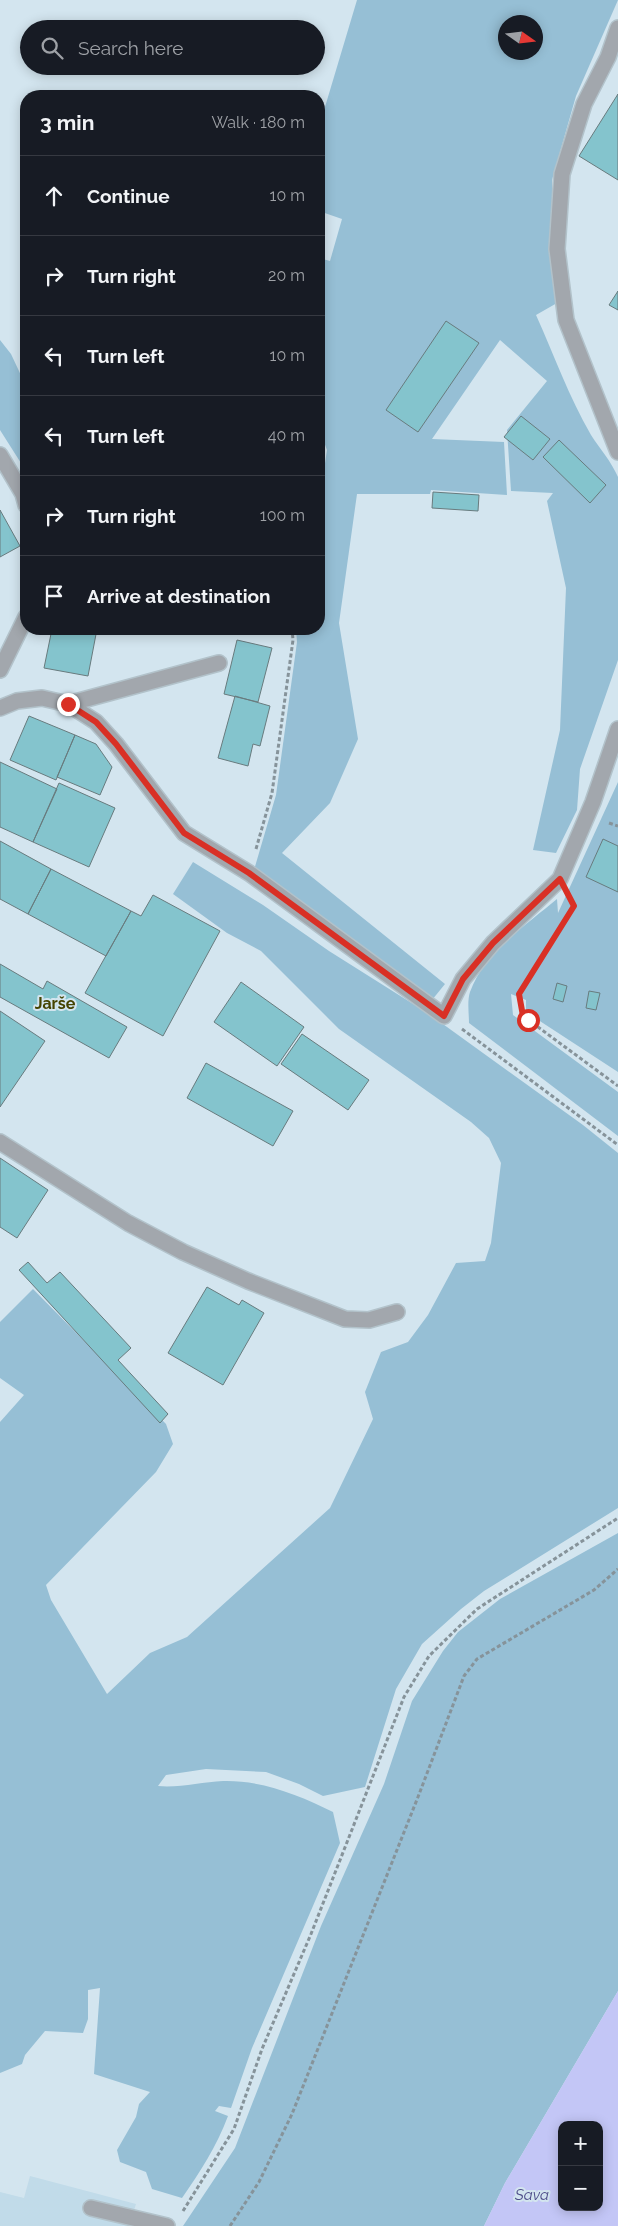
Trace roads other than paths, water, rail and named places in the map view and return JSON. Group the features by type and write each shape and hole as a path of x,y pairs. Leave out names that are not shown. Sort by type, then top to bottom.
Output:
{"street":[{"path":"618,28 608,58 584,104 562,174 557,249 566,320 618,452"},
{"path":"0,455 20,489"},
{"path":"0,670 4,653 20,627"},
{"path":"68,704 219,663"},
{"path":"0,708 17,701 42,698 68,704 96,722 116,744 184,833 249,873 444,1016 463,979 493,943 560,879 593,802 618,729"},
{"path":"0,1142 128,1222 183,1252 248,1280 346,1319 369,1320 397,1312"},
{"path":"92,2208 167,2226"}],"water":[{"name":"Sava","path":"618,1991 618,2226 484,2226 505,2183"}],"district":[{"name":"Jarše","path":"55,1003"}]}
